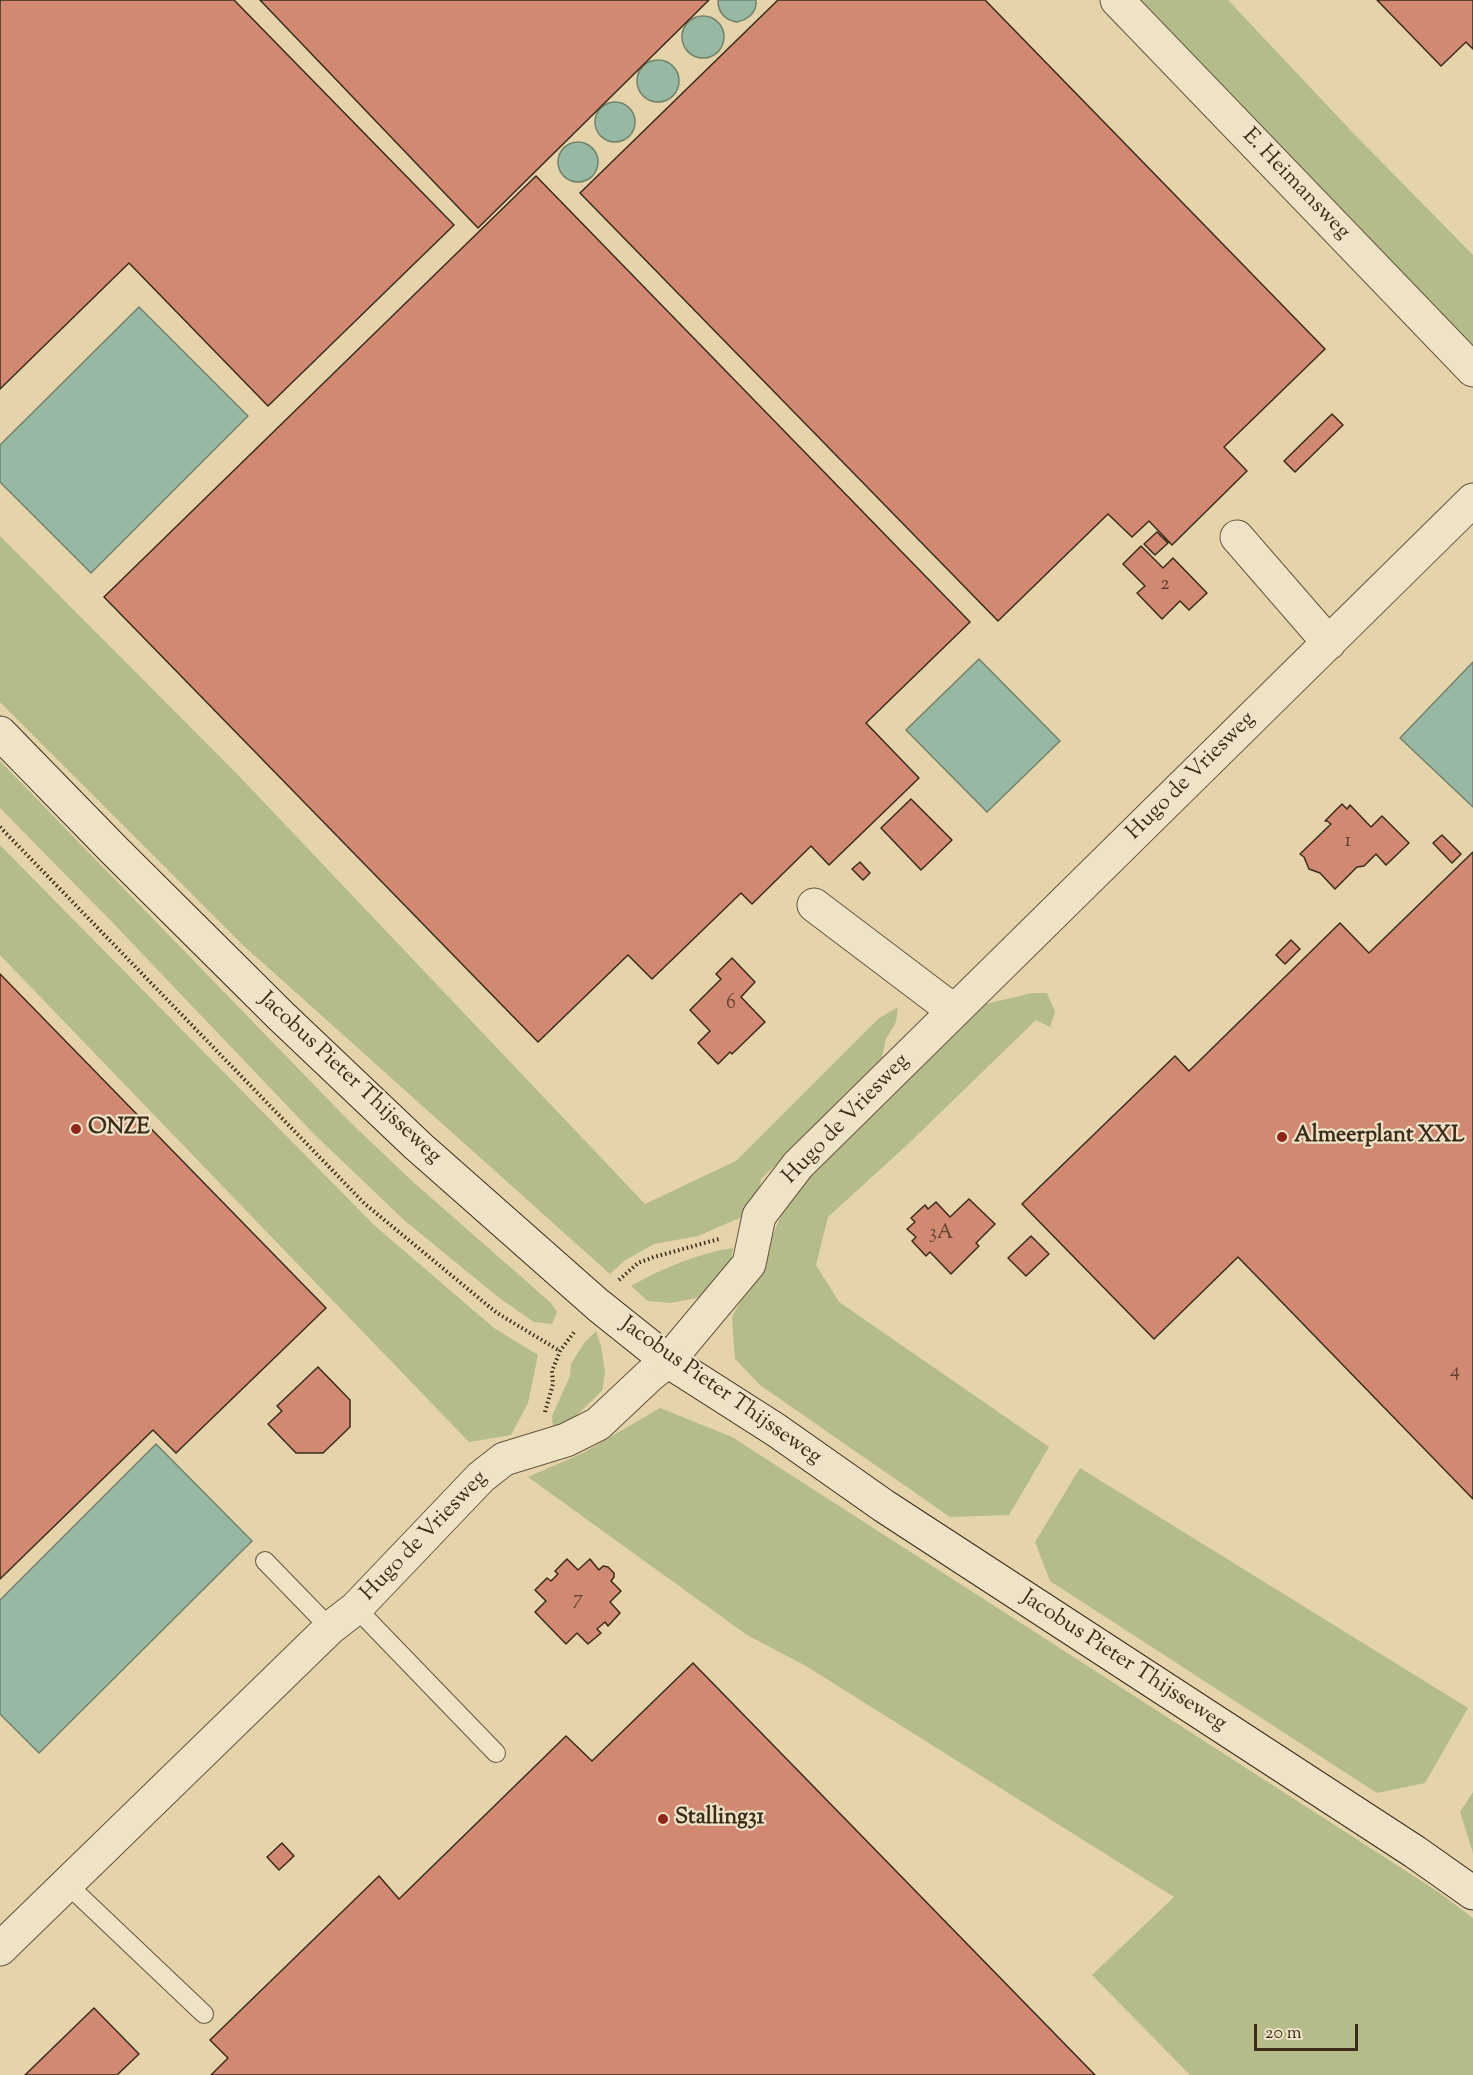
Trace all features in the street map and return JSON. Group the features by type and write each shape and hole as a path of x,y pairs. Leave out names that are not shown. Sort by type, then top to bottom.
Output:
{"street":[{"name":"E. Heimansweg","path":"1117,0 1473,370"},
{"name":"Hugo de Vriesweg","path":"5,1935 67,1884 330,1628 356,1608 481,1477 504,1460 567,1440 598,1424 650,1375 669,1361 749,1264 759,1216 798,1166 1473,500"},
{"path":"1237,537 1329,643"},
{"name":"Jacobus Pieter Thijsseweg","path":"0,733 272,1008 418,1146 598,1305 669,1361 776,1430 884,1506 1405,1846 1473,1893"},
{"path":"814,905 954,1011"}],"lane":[{"path":"265,1561 330,1628"},
{"path":"356,1608 496,1753"},
{"path":"67,1884 204,2014"}],"path":[{"path":"0,827 365,1204 497,1313 560,1351"}],"shaded area":[{"path":"718,0 756,0 756,5 751,15 737,22 723,15 719,9"},
{"path":"1133,0 1228,0 1355,135 1473,255 1473,352"},
{"path":"703,16 711,17 718,22 723,29 723,45 718,52 711,57 703,58 695,57 688,52 683,45 682,37 683,29 688,22 695,17"},
{"path":"658,60 666,61 673,66 678,73 678,89 673,96 666,101 658,102 650,101 643,96 638,89 637,81 638,73 643,66 650,61"},
{"path":"615,102 629,108 635,122 629,136 615,142 601,136 595,122 601,108"},
{"path":"578,142 592,148 598,162 592,176 578,182 564,176 558,162 564,148"},
{"path":"139,307 248,416 91,573 0,482 0,445"},
{"path":"0,536 238,775 645,1204 736,1161 878,1019 898,1007 896,1022 886,1039 880,1065 761,1179 759,1196 744,1216 698,1236 654,1244 624,1261 610,1274 244,946 0,702"},
{"path":"979,659 1060,741 987,812 906,730"},
{"path":"1473,662 1473,807 1400,738"},
{"path":"0,761 350,1122 412,1181 551,1303 557,1312 552,1324 534,1322 498,1297 404,1220 315,1135 0,808"},
{"path":"0,845 374,1225 494,1328 538,1355 528,1403 511,1435 469,1442 0,955"},
{"path":"1032,993 1047,993 1055,1012 1050,1027 1036,1020 907,1145 828,1217 816,1265 839,1302 1049,1447 1009,1515 950,1517 760,1385 735,1359 732,1317 752,1280 781,1216 805,1182 986,1004"},
{"path":"733,1248 729,1271 706,1296 671,1303 648,1301 631,1286 680,1262"},
{"path":"596,1331 605,1373 602,1391 564,1427 553,1428 552,1416 570,1376 571,1364 584,1343"},
{"path":"660,1408 732,1437 1437,1891 1473,1918 1473,2075 1190,2075 1092,1975 1174,1897 806,1666 747,1635 528,1477 583,1453"},
{"path":"156,1444 252,1541 39,1753 0,1714 0,1600"},
{"path":"1080,1468 1468,1708 1425,1783 1377,1793 1050,1581 1035,1542"},
{"path":"1473,1792 1473,1853 1460,1812"}],"building":[{"path":"0,0 234,0 454,225 268,406 129,263 0,389"},
{"path":"260,0 709,0 478,228"},
{"path":"778,0 985,0 1325,349 1224,447 1247,471 1172,545 1149,521 1132,537 1108,514 998,621 580,193"},
{"path":"1377,0 1473,0 1473,49 1466,42 1441,66"},
{"path":"536,176 970,622 866,723 919,778 829,865 811,846 752,904 741,893 652,979 628,955 538,1042 104,597"},
{"path":"1332,414 1343,425 1295,472 1284,461"},
{"path":"1157,532 1168,543 1155,555 1144,544"},
{"path":"1141,546 1163,568 1173,558 1207,593 1189,610 1180,601 1162,619 1137,593 1145,586 1123,564"},
{"path":"911,799 952,840 921,870 881,828"},
{"path":"1342,804 1347,809 1350,805 1371,827 1382,816 1409,843 1386,865 1376,854 1364,866 1357,867 1335,889 1320,873 1309,869 1304,857 1300,854 1331,824 1325,821"},
{"path":"1442,835 1461,854 1452,863 1433,843"},
{"name":"Almeerplant XXL","path":"1473,852 1473,1499 1238,1257 1154,1339 1022,1204 1175,1056 1189,1071 1340,923 1369,953"},
{"path":"860,862 870,873 863,880 852,869"},
{"path":"1291,940 1300,949 1285,964 1276,955"},
{"path":"732,958 755,982 741,997 765,1022 732,1054 730,1052 718,1064 698,1043 710,1031 690,1010 721,979 716,974"},
{"name":"ONZE","path":"0,974 326,1308 176,1453 153,1430 0,1579"},
{"path":"969,1199 995,1224 976,1243 979,1246 951,1274 930,1252 926,1256 912,1241 916,1237 907,1229 915,1222 911,1218 925,1205 928,1209 936,1202 950,1217"},
{"path":"1031,1236 1049,1254 1026,1276 1008,1258"},
{"path":"318,1367 350,1400 350,1427 323,1453 296,1453 268,1424 282,1411 277,1406"},
{"path":"567,1559 578,1570 590,1559 599,1570 603,1566 608,1567 614,1573 611,1581 621,1591 610,1602 620,1613 608,1626 605,1622 597,1629 601,1633 588,1644 577,1633 566,1644 535,1612 546,1601 535,1590 547,1578 551,1581 558,1574 555,1571"},
{"name":"Stalling31","path":"693,1663 1095,2075 211,2075 228,2058 210,2040 379,1876 399,1899 566,1736 592,1761"},
{"path":"282,1843 294,1856 279,1870 267,1857"},
{"path":"94,2008 139,2054 117,2075 25,2075"}],"place":[{"name":"ONZE","path":"76,1129"},
{"name":"Almeerplant XXL","path":"1282,1137"},
{"name":"Stalling31","path":"663,1819"}]}
